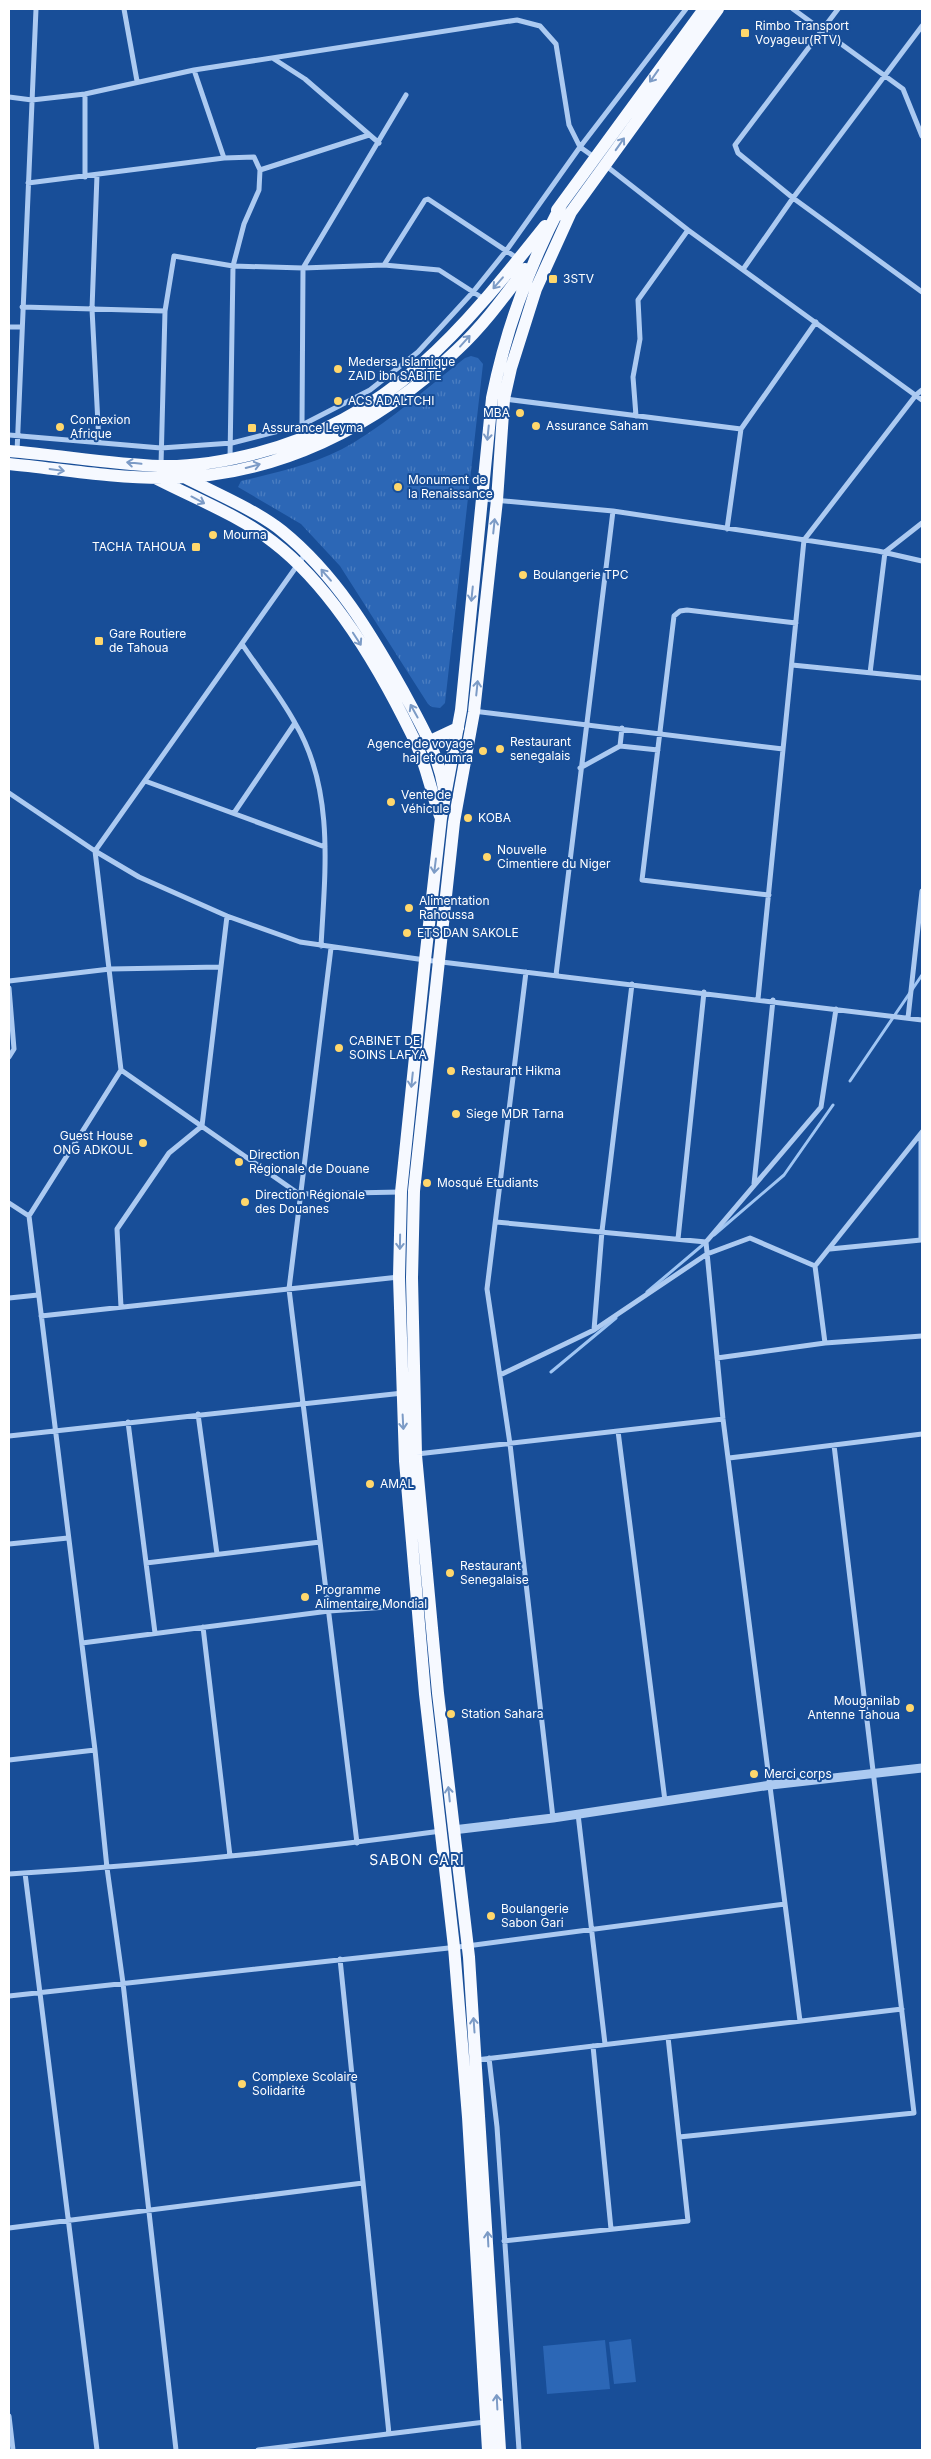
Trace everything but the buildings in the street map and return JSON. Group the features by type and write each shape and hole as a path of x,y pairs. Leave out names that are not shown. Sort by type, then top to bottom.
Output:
{"main road":[{"path":"12,464 66,471 155,478 182,476 231,466 286,446 331,440 378,414 428,377 459,349 496,308 536,255 566,209 677,55 704,9"},
{"path":"677,55 718,9"},
{"path":"306,444 326,429 379,399 420,368 518,259 566,209"},
{"path":"500,2450 461,1946 431,1694 399,1277 431,961 441,818 461,710 482,499 498,398 511,368 536,289 566,209"},
{"path":"431,961 474,712 497,500 499,365 525,280 536,255"},
{"path":"13,451 161,466 231,466"},
{"path":"161,466 280,530 306,553 351,605 378,647 430,740 439,765 445,794 454,822"},
{"path":"155,478 273,541 298,564 340,613 367,654 418,748 441,818 452,844"},
{"path":"418,748 430,740 458,728"},
{"path":"407,1191 412,1278 408,1393 416,1454 414,1492"},
{"path":"461,1946 482,2059 474,2116 485,2422 488,2450"},
{"path":"485,2422 499,2421"}],"street":[{"path":"12,464 13,451 18,436 21,327 36,9"},
{"path":"124,9 137,81"},
{"path":"9,436 161,448 232,443 302,425 370,390 418,352 473,292 506,251 580,147 686,9"},
{"path":"793,9 903,89 922,136"},
{"path":"838,9 735,145 738,153 793,198 922,292"},
{"path":"9,97 32,100 85,94 137,81 194,70 517,20 540,26 556,44 569,125 580,147 688,230 744,268 922,400"},
{"path":"744,268 793,198 922,26"},
{"path":"274,59 306,79 378,143"},
{"path":"194,70 224,158"},
{"path":"85,94 85,176"},
{"path":"306,444 302,425 303,268 406,95"},
{"path":"260,170 369,136"},
{"path":"28,183 224,158 254,157 260,170 259,190 244,224 233,266 231,466"},
{"path":"98,175 92,309 98,443"},
{"path":"384,265 424,200 428,199 518,259"},
{"path":"636,416 633,377 640,338 638,300 688,230"},
{"path":"161,466 165,311 174,256 233,266 303,268 384,265 439,270 484,299"},
{"path":"22,307 165,311"},
{"path":"727,528 741,430 816,322"},
{"path":"9,327 21,327"},
{"path":"758,998 804,540 916,395 922,390"},
{"path":"498,398 741,430"},
{"path":"482,499 613,511 885,552 922,561"},
{"path":"556,975 613,511"},
{"path":"870,674 885,552 922,523"},
{"path":"176,2450 124,1983 107,1868 95,1750 28,1216 120,1070 110,969 95,852 306,553"},
{"path":"769,895 642,880 674,616 680,611 796,623"},
{"path":"242,644 295,722 305,742 321,790 325,847 321,946"},
{"path":"792,665 922,678"},
{"path":"461,710 586,723 783,749"},
{"path":"234,813 295,722"},
{"path":"620,746 622,728"},
{"path":"580,768 620,746 658,750"},
{"path":"145,781 325,847"},
{"path":"9,793 95,852 139,877 227,916 300,942 431,961 758,998 922,1020"},
{"path":"908,1018 922,890"},
{"path":"121,1307 117,1229 170,1152 202,1126 227,916"},
{"path":"331,948 299,1194 289,1289 356,1843"},
{"path":"9,981 110,969 220,968"},
{"path":"526,972 487,1289 510,1444 554,1818"},
{"path":"594,1330 602,1232 632,984"},
{"path":"9,988 14,1049 9,1057"},
{"path":"678,1238 704,992"},
{"path":"754,1185 773,1000"},
{"path":"800,2021 723,1419 706,1242 821,1107 836,1009"},
{"path":"120,1070 299,1194 407,1191"},
{"path":"825,1344 815,1266 922,1133"},
{"path":"830,1248 921,1240 922,1133"},
{"path":"9,1203 28,1216"},
{"path":"496,1222 706,1242"},
{"path":"500,1375 594,1330 707,1254 750,1238 815,1266"},
{"path":"41,1316 399,1277"},
{"path":"9,1298 38,1296"},
{"path":"717,1358 825,1344 922,1336"},
{"path":"9,1436 198,1414 408,1393"},
{"path":"198,1414 217,1554"},
{"path":"416,1454 723,1419"},
{"path":"128,1422 155,1633"},
{"path":"618,1431 664,1801"},
{"path":"729,1458 922,1434"},
{"path":"679,2137 914,2112 834,1445"},
{"path":"9,1544 68,1538"},
{"path":"146,1563 320,1542"},
{"path":"82,1643 329,1611 423,1605"},
{"path":"204,1627 230,1856"},
{"path":"9,1760 95,1750"},
{"path":"9,1874 107,1868 356,1843 446,1830 554,1818 771,1785 922,1768"},
{"path":"578,1814 605,2044"},
{"path":"26,1873 97,2450"},
{"path":"9,1996 461,1946 785,1904"},
{"path":"340,1959 389,2434"},
{"path":"519,2450 497,2127 482,2059 902,2009"},
{"path":"504,2241 688,2221 668,2037"},
{"path":"593,2046 611,2229"},
{"path":"9,2228 363,2183"},
{"path":"9,2416 13,2450"},
{"path":"258,2450 485,2422"}],"green space":[{"path":"471,356 478,358 483,364 445,703 440,708 432,707 428,704 340,566 301,524 238,487 241,481 313,461 353,443 397,413 465,358"},
{"path":"631,2339 636,2382 614,2384 609,2342"},
{"path":"605,2340 610,2389 547,2394 543,2346"}],"waterway":[{"path":"850,1081 922,975"},
{"path":"714,1235 784,1175 833,1105"},
{"path":"647,1292 705,1243"},
{"path":"551,1372 616,1318"}],"place":[{"name":"Rimbo Transport Voyageur(RTV)","path":"745,33"},
{"name":"3STV","path":"553,279"},
{"name":"Medersa Islamique ZAID ibn SABITE","path":"338,369"},
{"name":"ACS ADALTCHI","path":"338,401"},
{"name":"MBA","path":"520,413"},
{"name":"Assurance Saham","path":"536,426"},
{"name":"Connexion Afrique","path":"60,427"},
{"name":"Assurance Leyma","path":"252,428"},
{"name":"Monument de la Renaissance","path":"398,487"},
{"name":"Mourna","path":"213,535"},
{"name":"TACHA TAHOUA","path":"196,547"},
{"name":"Boulangerie TPC","path":"523,575"},
{"name":"Gare Routiere de Tahoua","path":"99,641"},
{"name":"Restaurant senegalais","path":"500,749"},
{"name":"Agence de voyage haj et oumra","path":"483,751"},
{"name":"Vente de Véhicule","path":"391,802"},
{"name":"KOBA","path":"468,818"},
{"name":"Nouvelle Cimentiere du Niger","path":"487,857"},
{"name":"Alimentation Rahoussa","path":"409,908"},
{"name":"ETS DAN SAKOLE","path":"407,933"},
{"name":"CABINET DE SOINS LAFYA","path":"339,1048"},
{"name":"Restaurant Hikma","path":"451,1071"},
{"name":"Siege MDR Tarna","path":"456,1114"},
{"name":"Guest House ONG ADKOUL","path":"143,1143"},
{"name":"Direction Régionale de Douane","path":"239,1162"},
{"name":"Mosqué Etudiants","path":"427,1183"},
{"name":"Direction Régionale des Douanes","path":"245,1202"},
{"name":"AMAL","path":"370,1484"},
{"name":"Restaurant Senegalaise","path":"450,1573"},
{"name":"Programme Alimentaire Mondial","path":"305,1597"},
{"name":"Mouganilab Antenne Tahoua","path":"910,1708"},
{"name":"Station Sahara","path":"451,1714"},
{"name":"Merci corps","path":"754,1774"},
{"name":"Boulangerie Sabon Gari","path":"491,1916"},
{"name":"Complexe Scolaire Solidarité","path":"242,2084"}],"district":[{"name":"SABON GARI","path":"417,1860"}]}
